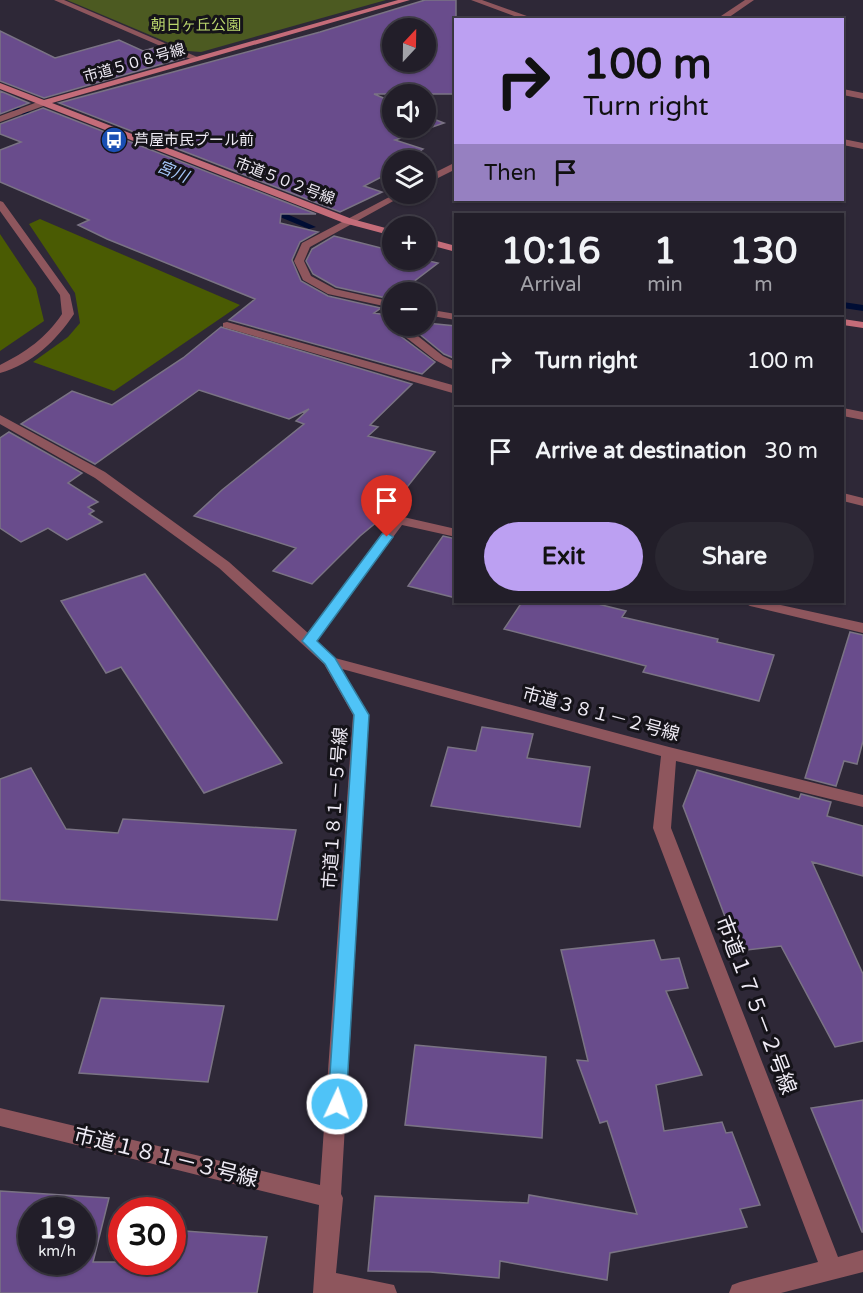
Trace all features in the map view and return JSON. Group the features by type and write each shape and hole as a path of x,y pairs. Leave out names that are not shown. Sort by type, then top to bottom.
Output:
{"street":[{"path":"58,0 198,59"},
{"name":"市道５０８号線","path":"38,105 406,0"},
{"path":"475,0 528,18"},
{"path":"722,18 750,0"},
{"name":"市道５０２号線","path":"0,86 38,105 348,221 382,230"},
{"path":"844,92 863,96"},
{"path":"4,117 38,105"},
{"path":"844,142 863,146"},
{"path":"436,176 454,166"},
{"path":"0,204 65,295 68,314 55,336 25,358 0,369"},
{"path":"382,204 306,245 299,261 307,278 332,291 382,302"},
{"path":"436,244 454,248"},
{"path":"436,314 454,317"},
{"path":"844,322 863,325"},
{"path":"227,325 454,389"},
{"path":"411,336 439,358 454,366"},
{"path":"844,412 863,416"},
{"name":"市道１８１－５号線","path":"0,419 100,475 224,565 330,661 361,715 332,1198 324,1287"},
{"path":"844,497 863,502"},
{"path":"309,641 399,520 454,533"},
{"path":"754,603 863,628"},
{"name":"市道３８１－２号線","path":"330,661 669,753 863,801"},
{"name":"市道１７５－２号線","path":"669,753 662,828 832,1270"},
{"name":"市道１８１－３号線","path":"0,1117 332,1198"},
{"path":"740,1293 863,1261"},
{"path":"324,1287 386,1293"}],"green space":[{"name":"朝日ヶ丘公園","path":"67,0 386,0 201,52 188,51"},
{"path":"40,219 240,305 114,391 33,362 68,337 80,323 75,293 29,224"},
{"path":"0,234 36,288 44,321 0,351"}],"building":[{"path":"425,0 456,0 454,94 436,94 436,84 382,84 382,94 374,94 382,97 382,138 401,138 395,140 423,149 382,150 382,177 364,186 382,192 340,212 59,103 320,32"},
{"path":"0,31 55,58 119,40 143,51 157,47 183,58 44,98 0,81"},
{"path":"0,91 29,103 0,114"},
{"path":"43,108 316,214 281,214 280,223 318,232 300,242 292,260 301,281 328,296 381,308 374,313 382,314 382,336 400,336 435,362 422,374 229,320 255,299 107,239 78,225 89,220 0,182 0,150 21,142 0,134 0,124"},
{"path":"436,120 444,123 436,126"},
{"path":"334,236 382,248 382,270 429,270 413,282 382,282 382,297 336,287 313,274 306,261 312,249"},
{"path":"436,324 454,326 454,358 444,354 422,336 436,336"},
{"path":"221,327 412,384 370,425 378,427 368,436 435,452 384,516 360,536 312,584 273,571 296,548 194,516 222,490 304,424 296,421 309,409 289,419 199,390 95,464 21,424 72,391 112,405 183,358"},
{"path":"9,432 82,473 68,483 98,502 88,507 94,511 89,514 102,522 67,540 48,528 21,542 0,528 0,438"},
{"path":"443,536 454,539 454,598 408,586"},
{"path":"145,574 282,763 204,793 121,667 106,673 61,601"},
{"path":"521,603 594,603 626,611 622,617 718,639 717,642 774,655 759,701 643,672 646,666 504,629"},
{"path":"850,632 863,635 863,741 857,764 844,761 836,786 805,778"},
{"path":"482,727 533,734 527,758 590,767 580,827 431,806 448,747 476,751"},
{"path":"31,768 66,829 118,833 123,819 296,830 277,920 0,900 0,779"},
{"path":"697,770 799,799 801,794 831,802 827,816 863,826 863,876 812,862 863,974 863,1041 835,1047 781,946 738,951 683,806"},
{"path":"654,940 661,960 679,958 688,988 666,991 702,1075 656,1085 664,1131 722,1122 726,1133 732,1132 760,1205 740,1209 747,1227 610,1253 607,1280 500,1261 499,1278 430,1272 368,1271 375,1196 528,1203 529,1195 637,1214 607,1121 600,1123 577,1060 588,1061 561,950"},
{"path":"101,998 224,1006 208,1082 79,1073"},
{"path":"415,1045 546,1057 542,1138 405,1125"},
{"path":"863,1100 863,1232 862,1232 811,1108"},
{"path":"0,1191 93,1197 18,1197 18,1275 96,1275 96,1262 108,1262 108,1275 186,1275 186,1231 267,1237 257,1293 0,1293"},
{"path":"96,1197 108,1198 96,1250"}],"waterway":[{"name":"宮川","path":"0,103 41,119"},
{"name":"宮川","path":"266,208 312,227"},
{"name":"宮川","path":"844,305 863,308"}],"place":[{"name":"芦屋市民プール前","path":"114,140"}],"route":[{"path":"337,1104 361,715 330,661 309,641 387,537"}]}
